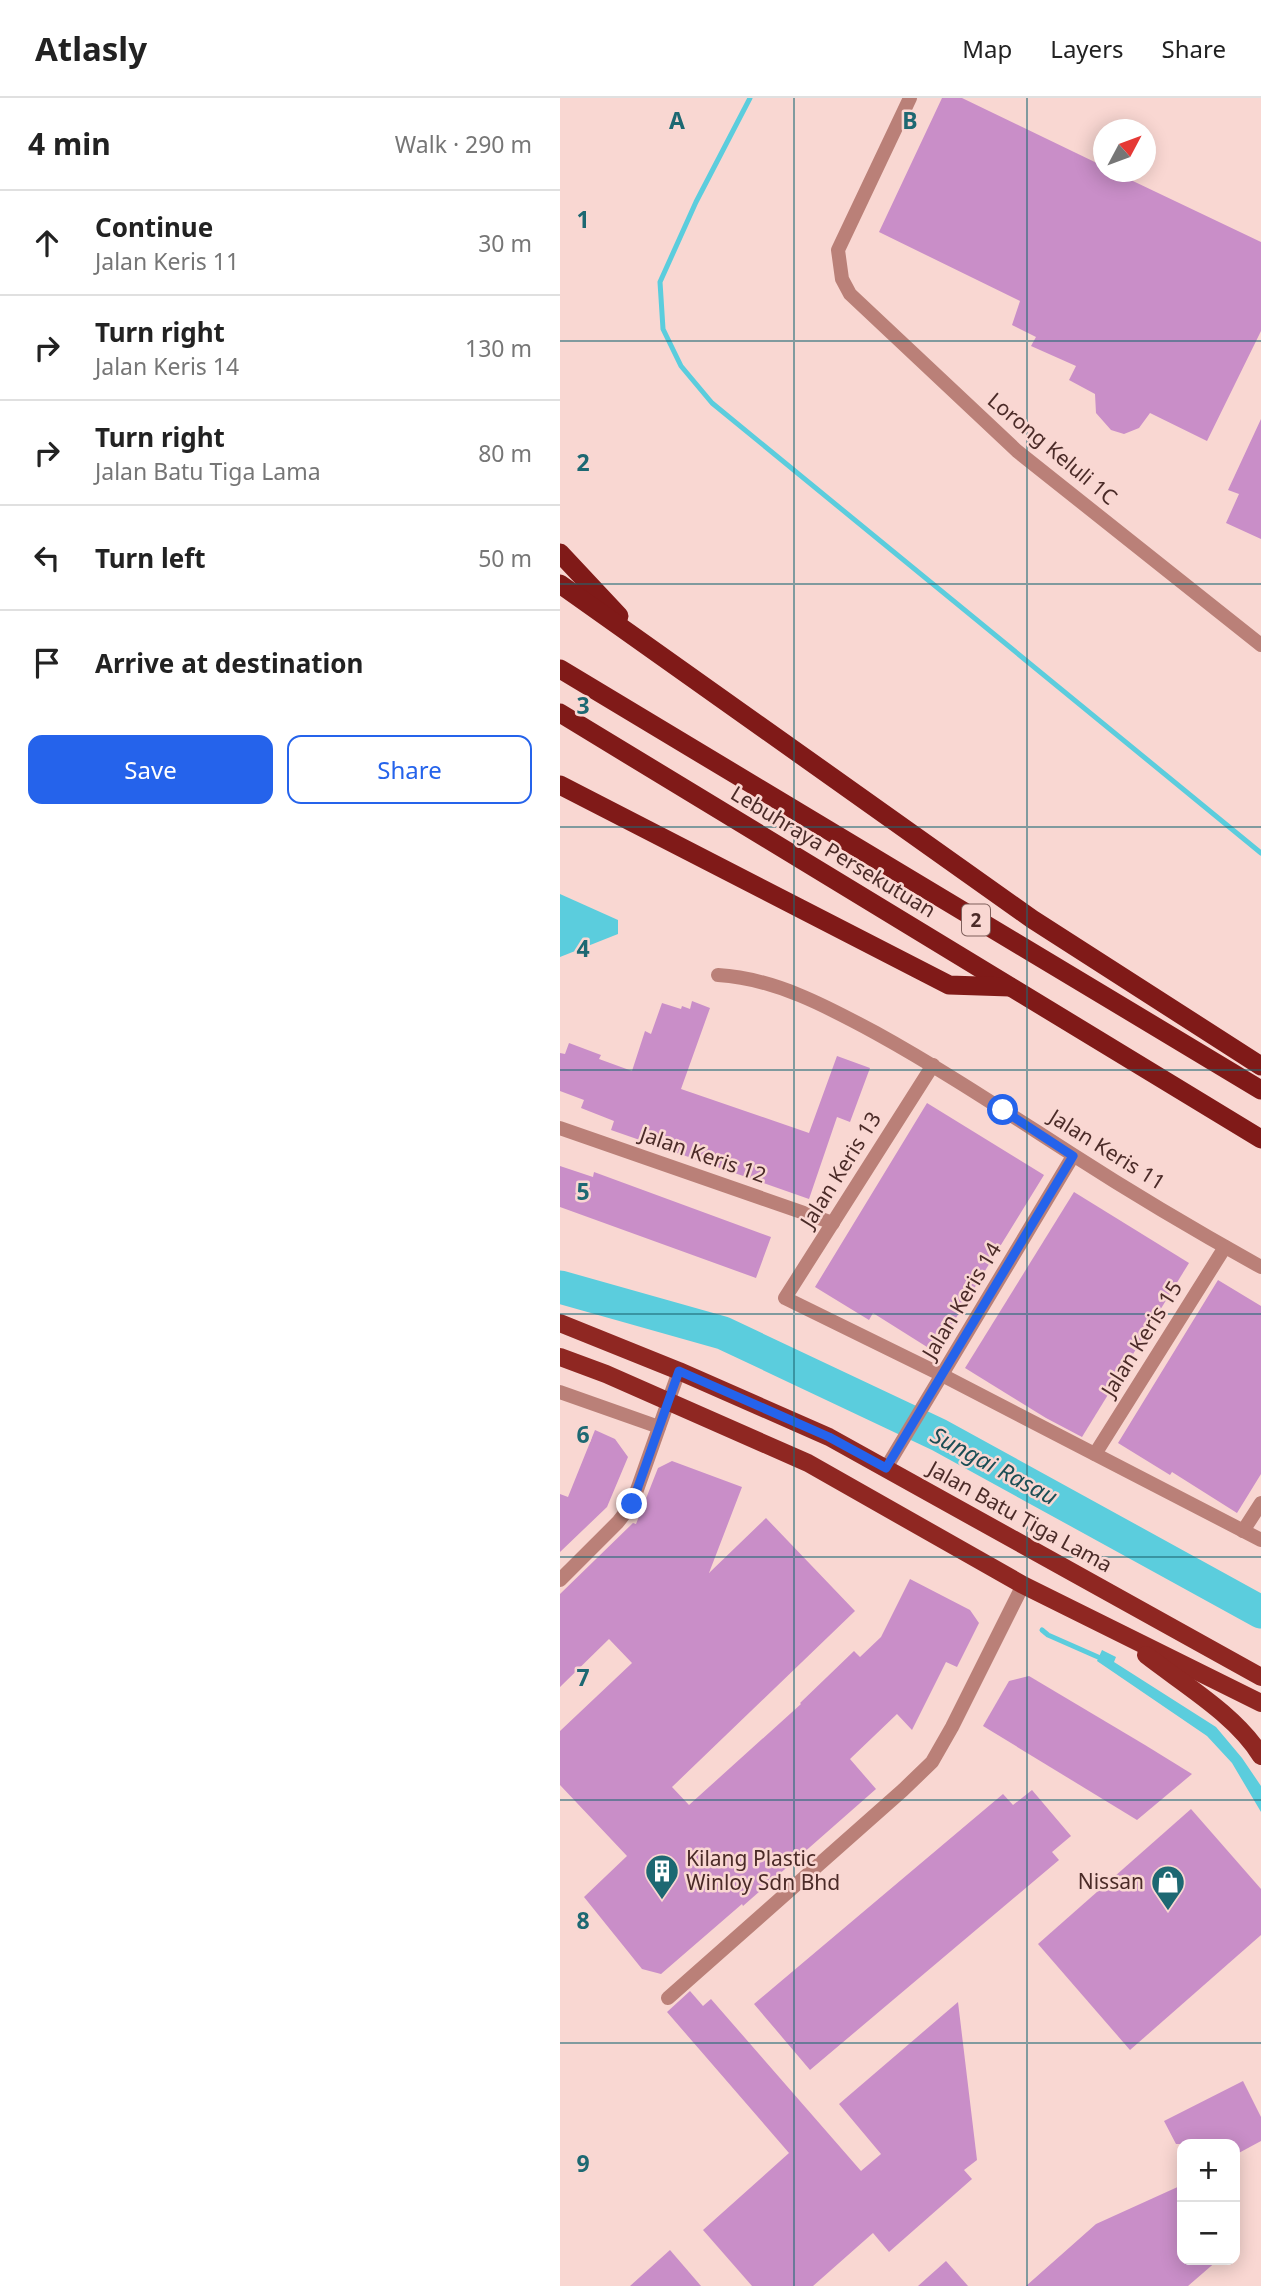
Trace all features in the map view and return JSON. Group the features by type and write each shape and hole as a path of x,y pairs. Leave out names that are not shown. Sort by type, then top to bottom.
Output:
{"highway":[{"path":"560,553 643,643"},
{"path":"560,584 1032,919 1261,1066"},
{"name":"Lebuhraya Persekutuan","path":"560,669 1261,1090"},
{"name":"Lebuhraya Persekutuan","path":"560,713 1261,1139"},
{"path":"560,785 949,985 1011,987"}],"main road":[{"name":"Jalan Batu Tiga Lama","path":"560,1323 679,1371 829,1437 1261,1677"},
{"path":"560,1357 808,1463 1023,1586 1261,1703"},
{"path":"1111,1629 1221,1712 1256,1747 1261,1756"}],"street":[{"name":"Lorong Keluli 1C","path":"910,98 838,250 842,279 850,294 1017,451 1261,645"},
{"name":"Jalan Keris 11","path":"718,975 735,976 789,991 829,1008 933,1065 1073,1156 1261,1267"},
{"name":"Jalan Keris 13","path":"933,1065 785,1298 942,1375"},
{"name":"Jalan Keris 12","path":"560,1128 833,1223"},
{"name":"Jalan Keris 14","path":"886,1468 1073,1156"},
{"name":"Jalan Keris 15","path":"1094,1454 1225,1247"},
{"path":"560,1580 618,1522 632,1504 679,1371"},
{"path":"942,1375 1261,1540"},
{"path":"560,1392 659,1427"},
{"path":"1243,1531 1261,1503"},
{"path":"668,1998 932,1762 1023,1586"}],"water":[{"path":"560,894 618,920 618,934 560,957"},
{"path":"1102,1650 1116,1657 1114,1662 1216,1727 1261,1786 1261,1812 1232,1763 1207,1736 1097,1661"}],"building":[{"path":"942,98 962,98 1093,161 1093,182 1135,182 1261,242 1261,331 1207,441 1150,413 1139,428 1124,434 1111,430 1096,413 1095,394 1069,380 1076,366 1031,346 1036,337 1012,325 1020,301 879,232"},
{"path":"1261,419 1261,539 1226,523 1239,494 1228,490"},
{"path":"692,1001 710,1008 681,1089 809,1133 837,1056 870,1068 850,1122 837,1117 809,1199 611,1130 614,1121 581,1108 584,1100 560,1091 560,1053 565,1054 569,1043 601,1055 599,1059 632,1071 645,1031 651,1034 662,1003 690,1009"},
{"path":"927,1103 1044,1175 935,1352 873,1313 869,1320 815,1287"},
{"path":"560,1166 593,1177 594,1172 771,1237 756,1278 560,1207"},
{"path":"1074,1192 1189,1263 1082,1437 965,1368"},
{"path":"1218,1280 1261,1306 1261,1474 1237,1513 1172,1472 1170,1475 1118,1443"},
{"path":"595,1430 615,1439 628,1457 607,1507 560,1552 560,1494 568,1497"},
{"path":"672,1461 742,1487 709,1573 766,1518 855,1611 672,1787 689,1805 801,1704 854,1651 860,1657 881,1637 910,1579 970,1610 979,1623 957,1667 946,1662 912,1730 897,1714 850,1759 876,1789 661,1974 642,1969 584,1897 627,1856 560,1785 560,1731 632,1663 609,1639 560,1687 560,1594 633,1523 636,1524 658,1468"},
{"path":"1029,1676 1192,1774 1137,1820 983,1726 1009,1681"},
{"path":"1032,1790 1071,1836 1052,1852 1059,1860 810,2070 754,2004 1003,1794 1013,1805"},
{"name":"Nissan","path":"1191,1809 1261,1889 1261,1935 1130,2050 1038,1944"},
{"path":"690,1991 703,2006 711,1999 861,2171 881,2154 839,2104 958,2002 977,2160 964,2170 972,2179 889,2252 873,2233 813,2286 752,2286 703,2230 789,2153 667,2012"},
{"path":"1243,2081 1261,2117 1261,2141 1240,2152 1240,2139 1177,2139 1176,2144 1164,2121"},
{"path":"1177,2187 1177,2265 1212,2265 1188,2286 1026,2286 1096,2224"},
{"path":"670,2250 701,2286 630,2286"},
{"path":"946,2261 968,2286 918,2286"}],"waterway":[{"path":"750,98 696,202 660,282 663,329 681,366 712,403 1261,853"},
{"name":"Sungai Rasau","path":"560,1287 723,1333 939,1435 1261,1612"},
{"path":"1042,1630 1098,1657"}],"place":[{"name":"Kilang Plastic Winloy Sdn Bhd","path":"662,1901"},
{"name":"Nissan","path":"1168,1912"}],"route":[{"path":"632,1504 679,1371 829,1437 886,1468 1073,1156 1003,1110"}]}
